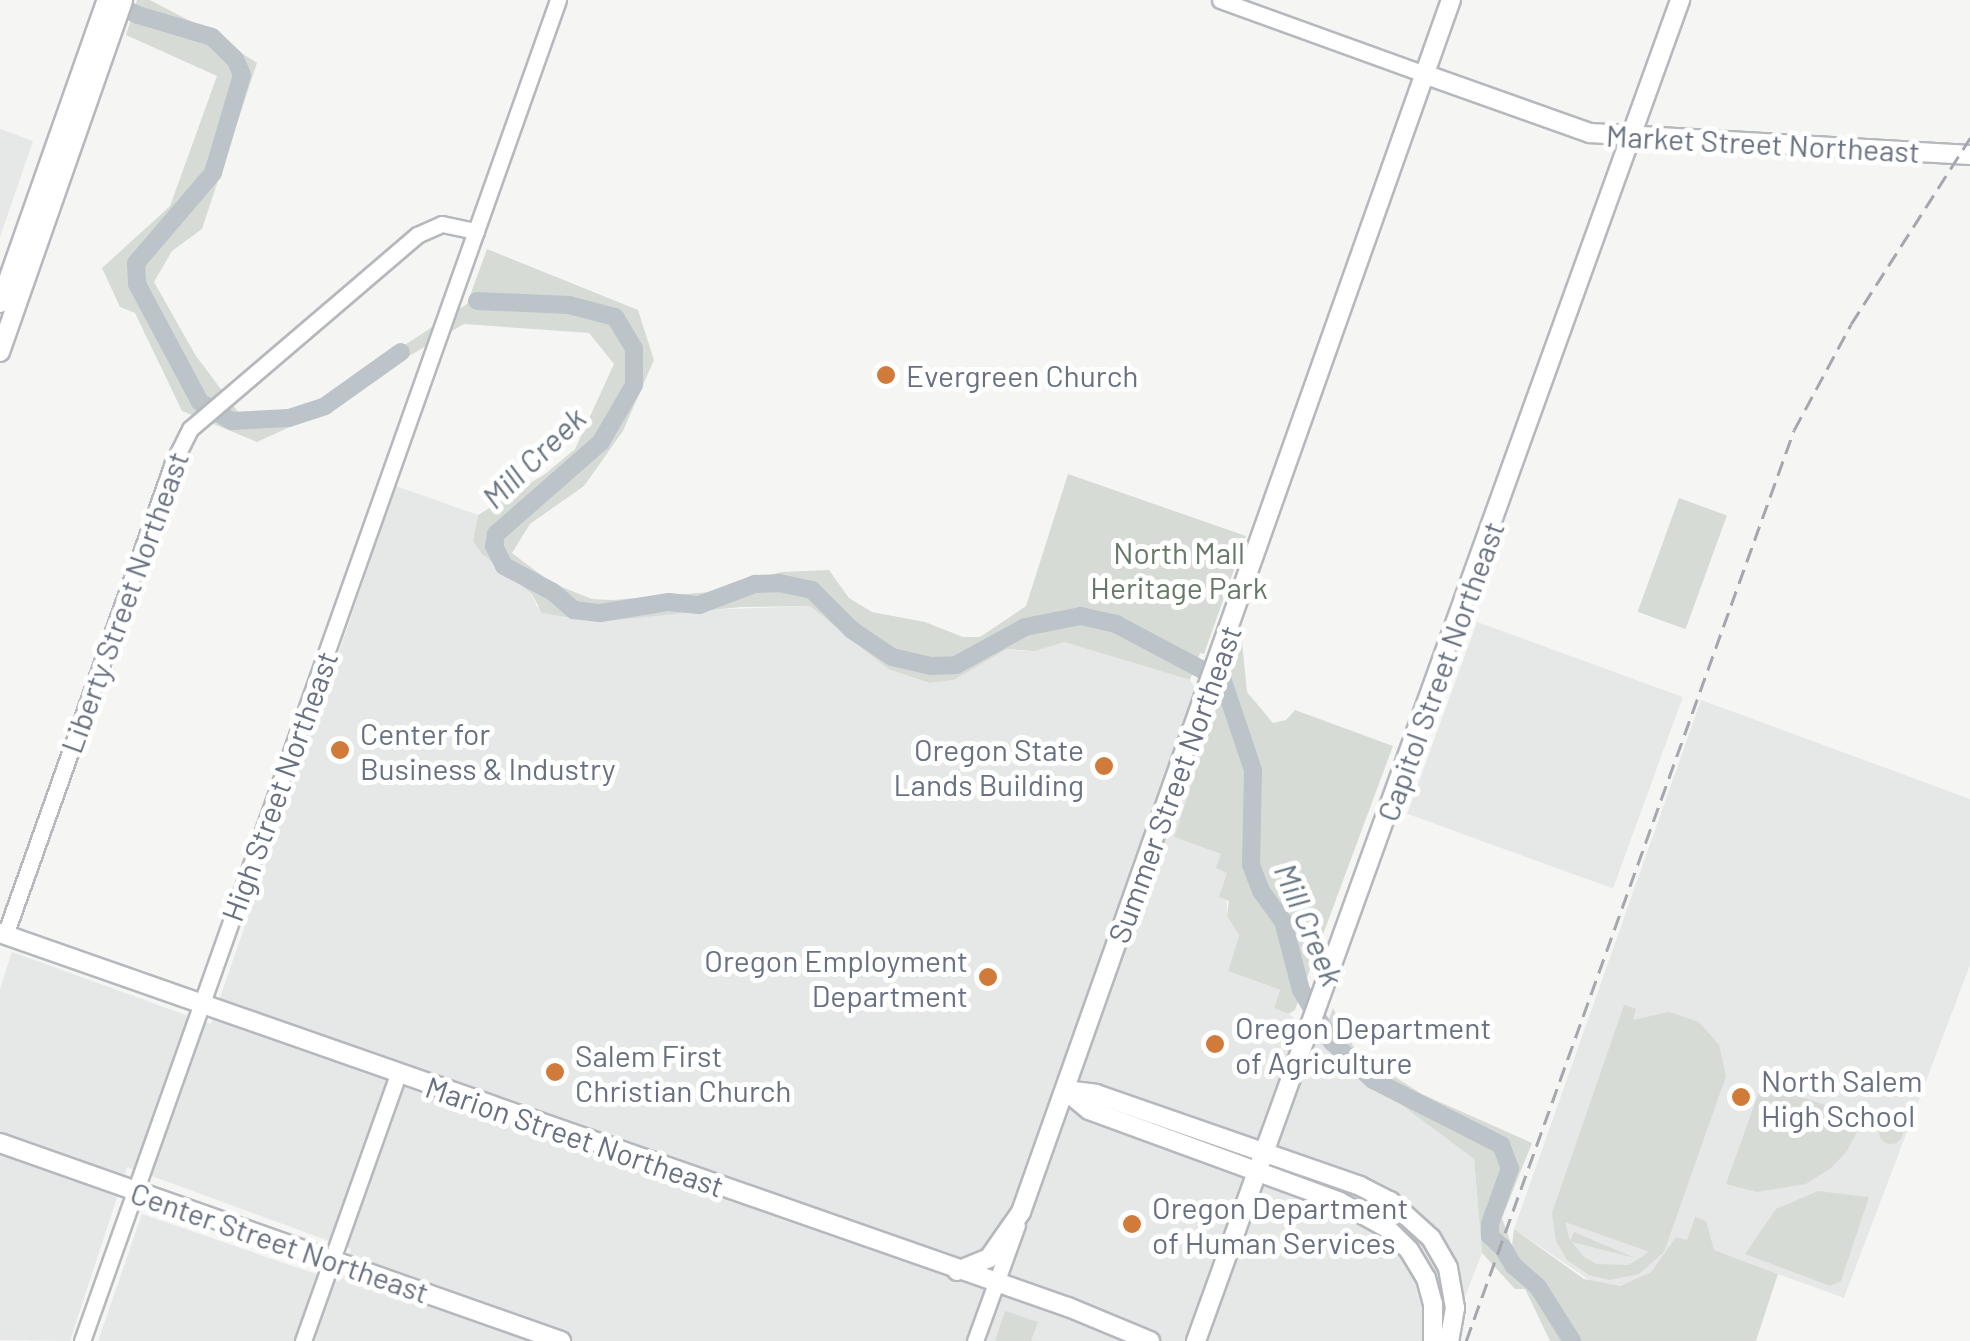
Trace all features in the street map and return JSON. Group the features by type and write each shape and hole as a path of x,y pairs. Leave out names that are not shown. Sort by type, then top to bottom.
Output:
{"main road":[{"path":"0,352 102,36 107,0"},
{"path":"0,303 102,36 122,0"},
{"name":"High Street Northeast","path":"82,1341 558,0"},
{"name":"Market Street Northeast","path":"1220,0 1590,134 1970,154"},
{"name":"Summer Street Northeast","path":"976,1341 1451,0"},
{"name":"Capitol Street Northeast","path":"1196,1341 1680,0"},
{"name":"Liberty Street Northeast","path":"2,939 172,465 198,420 417,235 442,224 476,231"},
{"name":"Marion Street Northeast","path":"2,939 202,1004 996,1282 1150,1341"},
{"path":"303,1341 398,1074"},
{"path":"1065,1090 1089,1110 1376,1221 1409,1250 1426,1278 1433,1304 1433,1341"},
{"path":"1065,1090 1096,1094 1360,1186 1390,1201 1430,1238 1448,1268 1456,1308 1449,1341"},
{"path":"1158,1135 1166,1127 1197,1138 1213,1137"},
{"name":"Center Street Northeast","path":"0,1143 561,1341"},
{"path":"957,1271 988,1258 1022,1212"}],"shaded area":[{"path":"0,129 33,141 0,237"},
{"path":"396,486 478,515 473,541 482,554 532,594 537,607 699,610 810,606 888,669 928,683 954,680 1007,649 1025,651 1064,642 1190,680 1213,716 1174,837 1221,854 1227,872 1227,916 1239,935 1228,971 1280,990 1274,1008 1289,1014 1357,1072 1474,1159 1482,1253 1448,1341 98,1341 142,1214 339,1282 351,1249 127,1167 70,1341 0,1340 0,989 12,952 211,1024"},
{"path":"1477,622 1683,697 1613,889 1407,814"},
{"name":"North Salem High School","path":"1701,700 1970,799 1970,965 1844,1298 1677,1237 1651,1272 1620,1286 1594,1283 1514,1229"}],"green space":[{"name":"North Mall Heritage Park","path":"137,0 150,0 192,22 257,63 202,229 172,251 154,282 196,356 242,417 276,417 329,395 467,304 487,249 638,310 654,360 623,431 584,486 530,524 512,553 552,583 592,599 612,600 710,592 781,572 829,570 849,598 872,612 925,622 963,637 980,637 1026,606 1068,474 1246,536 1204,654 1200,653 1190,680 1064,642 1035,651 1007,649 954,680 929,683 888,669 810,606 741,607 597,622 542,613 532,594 482,554 473,541 478,515 545,474 575,449 614,364 589,333 464,324 385,370 338,405 257,442 182,411 135,313 120,307 102,268 170,206 217,76 126,35"},
{"path":"1679,498 1727,515 1686,629 1638,612"},
{"path":"1234,638 1242,641 1247,692 1273,723 1286,720 1295,710 1393,746 1295,1010 1289,1014 1274,1008 1280,990 1228,971 1239,935 1227,916 1229,901 1219,897 1227,873 1216,868 1221,854 1174,837 1216,709"},
{"path":"1624,1005 1636,1009 1633,1020 1669,1012 1699,1022 1719,1045 1726,1076 1664,1252 1639,1274 1610,1280 1589,1275 1567,1260 1556,1241 1552,1213","holes":["1565,1222 1648,1252 1628,1265 1597,1264 1584,1257 1572,1242 1635,1258 1574,1232 1570,1241"]},
{"path":"1333,1008 1357,1053 1422,1094 1532,1143 1502,1218 1512,1246 1514,1229 1584,1279 1620,1286 1651,1272 1676,1237 1687,1240 1695,1217 1706,1221 1714,1250 1778,1274 1756,1341 1550,1341 1525,1289 1515,1289 1482,1253 1474,1159 1357,1072 1321,1039"},
{"path":"1768,1086 1864,1118 1847,1151 1831,1168 1806,1184 1757,1192 1726,1184 1760,1089"},
{"path":"1891,1120 1900,1123 1900,1141 1891,1144 1882,1141 1879,1132 1882,1123"},
{"path":"1818,1191 1869,1197 1841,1281 1830,1286 1745,1254 1776,1209"},
{"path":"1005,1311 1038,1322 1031,1341 995,1341"}],"waterway":[{"name":"Mill Creek","path":"107,0 138,15 212,37 235,59 242,75 213,173 136,263 137,284 200,402 232,421 289,418 325,406 401,352"},
{"name":"Mill Creek","path":"477,301 569,305 615,317 634,349 634,385 601,442 496,534 494,546 504,566 553,592 574,610 600,613 669,602 699,605 755,584 779,583 812,590 852,630 892,657 931,666 956,665 1025,627 1081,616 1116,624 1223,681 1253,770 1251,865 1261,891 1283,921 1301,990 1332,1042 1373,1080 1501,1145 1510,1168 1490,1224 1490,1236 1514,1266 1538,1287 1572,1341"}],"railway":[{"path":"1466,1341 1794,430 1851,324 1970,138"}],"place":[{"name":"Evergreen Church","path":"886,375"},
{"name":"Center for Business & Industry","path":"340,750"},
{"name":"Oregon State Lands Building","path":"1104,766"},
{"name":"Oregon Employment Department","path":"988,977"},
{"name":"Oregon Department of Agriculture","path":"1215,1044"},
{"name":"Salem First Christian Church","path":"555,1072"},
{"name":"North Salem High School","path":"1741,1097"},
{"name":"Oregon Department of Human Services","path":"1132,1224"}]}
